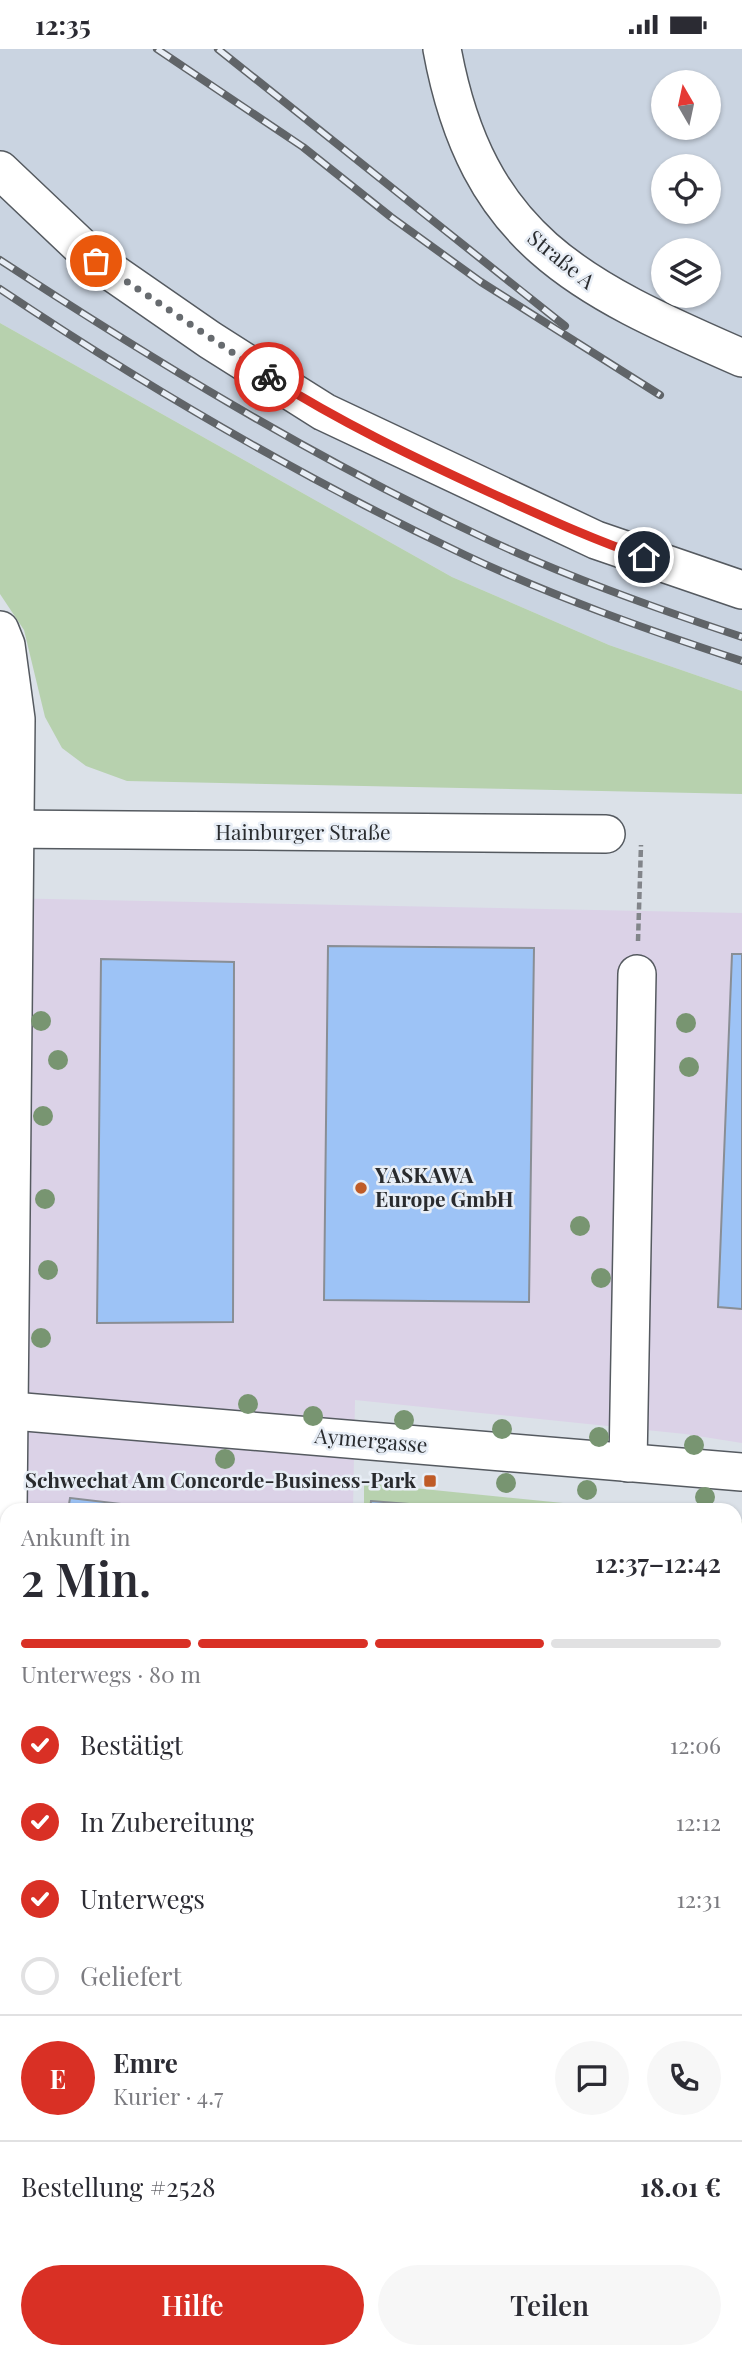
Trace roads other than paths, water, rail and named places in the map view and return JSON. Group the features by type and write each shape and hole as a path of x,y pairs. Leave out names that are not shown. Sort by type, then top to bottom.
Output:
{"street":[{"name":"Straße A","path":"442,49 455,109 468,142 498,197 536,243 562,267 599,291 742,358"},
{"path":"0,170 96,261 211,340 324,412 596,540 742,590"},
{"path":"0,630 6,645 16,719 8,829 5,1411 8,1503"},
{"name":"Hainburger Straße","path":"8,829 624,834"},
{"path":"628,1463 637,974"},
{"name":"Aymergasse","path":"5,1411 742,1472"}],"railway":[{"path":"157,49 303,147 391,217 481,282 660,395"},
{"path":"218,49 565,326"},
{"path":"0,260 233,405 414,504 574,577 742,637"},
{"path":"0,289 112,362 228,431 405,526 567,599 742,661"}],"place":[{"name":"YASKAWA Europe GmbH","path":"361,1188"},
{"name":"Schwechat Am Concorde-Business-Park","path":"430,1481"}]}
